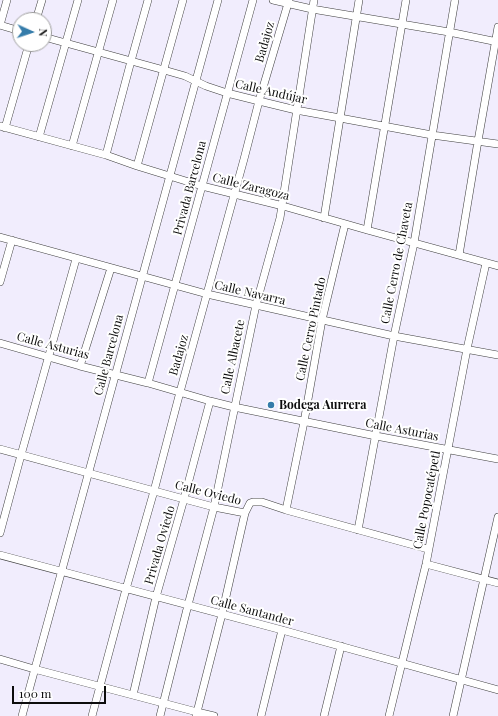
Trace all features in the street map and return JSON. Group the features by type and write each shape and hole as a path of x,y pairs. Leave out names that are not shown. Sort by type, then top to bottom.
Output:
{"street":[{"path":"7,0 0,25 12,29"},
{"path":"38,12 42,0"},
{"path":"39,137 78,0"},
{"path":"72,146 113,0"},
{"path":"106,155 148,0"},
{"path":"137,166 183,0"},
{"name":"Calle Barcelona","path":"22,716 218,0"},
{"name":"Privada Barcelona","path":"148,383 253,0"},
{"path":"273,0 288,2 312,9 449,32 497,42"},
{"name":"Calle Albacete","path":"160,716 214,507 256,305 283,206 296,110 314,0"},
{"path":"324,218 358,0"},
{"path":"367,230 406,0"},
{"name":"Calle Cerro de Chaveta","path":"358,530 394,336 414,243 455,0"},
{"name":"Badajoz","path":"92,716 259,101 288,2"},
{"path":"459,255 478,141 497,42 498,27"},
{"name":"Calle Andújar","path":"52,39 185,76 206,86 227,93 296,110 498,144"},
{"path":"3,127 26,52"},
{"name":"Calle Zaragoza","path":"3,127 106,155 137,166 234,195 283,206 498,266"},
{"name":"Calle Cerro Pintado","path":"286,510 304,422 322,320 345,224"},
{"name":"Calle Navarra","path":"0,237 207,294 394,336 498,354"},
{"path":"0,282 12,240"},
{"path":"0,533 76,258"},
{"name":"Calle Popocatépetl","path":"389,716 426,564 467,349 486,263"},
{"path":"80,366 111,268"},
{"name":"Calle Asturias","path":"0,343 234,407 498,459"},
{"name":"Privada Oviedo","path":"133,695 156,597 210,401"},
{"name":"Calle Oviedo","path":"0,449 214,507 245,513 250,503 262,502 428,549"},
{"path":"197,714 245,513"},
{"path":"453,716 498,517"},
{"name":"Calle Santander","path":"0,555 282,630 498,690"},
{"path":"426,564 498,583"},
{"path":"261,716 282,630"},
{"path":"324,716 341,646"},
{"path":"0,659 164,703 197,714 214,716"}],"place":[{"name":"Bodega Aurrera","path":"271,405"}]}
